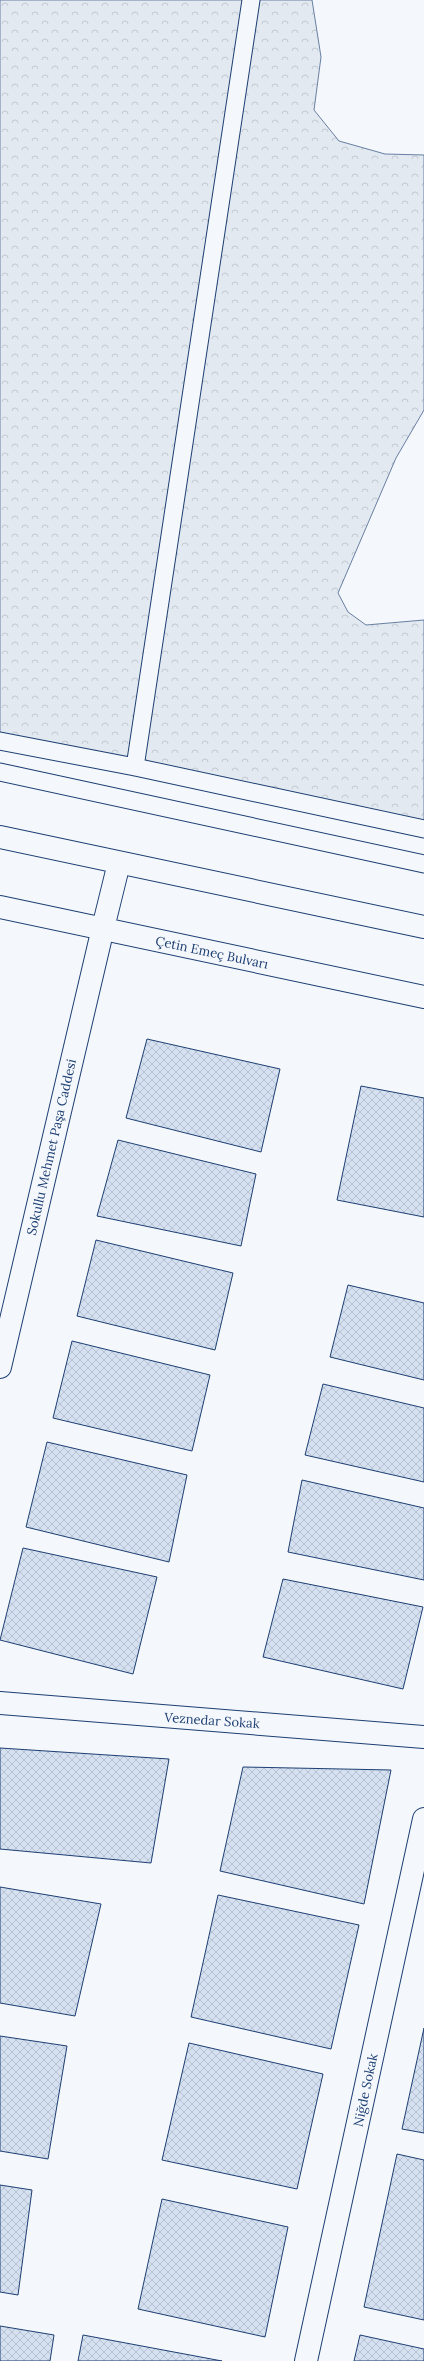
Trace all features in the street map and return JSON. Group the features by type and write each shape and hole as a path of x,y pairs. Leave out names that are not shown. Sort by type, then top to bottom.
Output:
{"main road":[{"path":"0,837 424,926"},
{"name":"Sokullu Mehmet Paşa Caddesi","path":"0,1367 119,863"},
{"name":"Çetin Emeç Bulvarı","path":"0,907 424,997"},
{"name":"Veznedar Sokak","path":"0,1703 424,1736"},
{"name":"Niğde Sokak","path":"306,2361 424,1819"}],"lane":[{"path":"135,767 251,0"},
{"path":"0,741 135,767 424,829"},
{"path":"0,772 424,864"}],"green space":[{"path":"0,0 312,0 321,57 314,110 339,141 385,154 424,155 424,410 396,458 338,593 348,612 366,625 424,620 424,829 0,741"}],"building":[{"path":"147,1039 280,1069 261,1152 126,1118"},
{"path":"361,1086 424,1098 424,1217 337,1200"},
{"path":"118,1140 256,1174 241,1246 97,1216"},
{"path":"96,1240 233,1273 215,1350 77,1316"},
{"path":"348,1285 424,1303 424,1380 330,1357"},
{"path":"72,1341 210,1375 192,1451 53,1418"},
{"path":"323,1384 424,1408 424,1482 305,1455"},
{"path":"47,1442 187,1475 169,1562 26,1527"},
{"path":"302,1480 424,1508 424,1580 288,1552"},
{"path":"23,1548 157,1577 133,1674 0,1640"},
{"path":"283,1579 423,1607 403,1689 263,1657"},
{"path":"0,1748 169,1759 151,1863 0,1849"},
{"path":"243,1767 391,1770 364,1904 220,1871"},
{"path":"0,1887 101,1904 75,2016 0,2003"},
{"path":"218,1895 359,1925 331,2049 191,2017"},
{"path":"424,2028 424,2133 402,2129"},
{"path":"0,2036 67,2046 48,2159 0,2151"},
{"path":"189,2043 323,2074 297,2189 162,2160"},
{"path":"397,2154 424,2160 424,2320 364,2307"},
{"path":"0,2185 32,2190 18,2295 0,2292"},
{"path":"162,2199 288,2227 265,2337 138,2309"},
{"path":"0,2326 54,2335 50,2361 0,2361"},
{"path":"83,2335 222,2361 78,2361"},
{"path":"360,2335 424,2349 424,2361 354,2361"}]}
